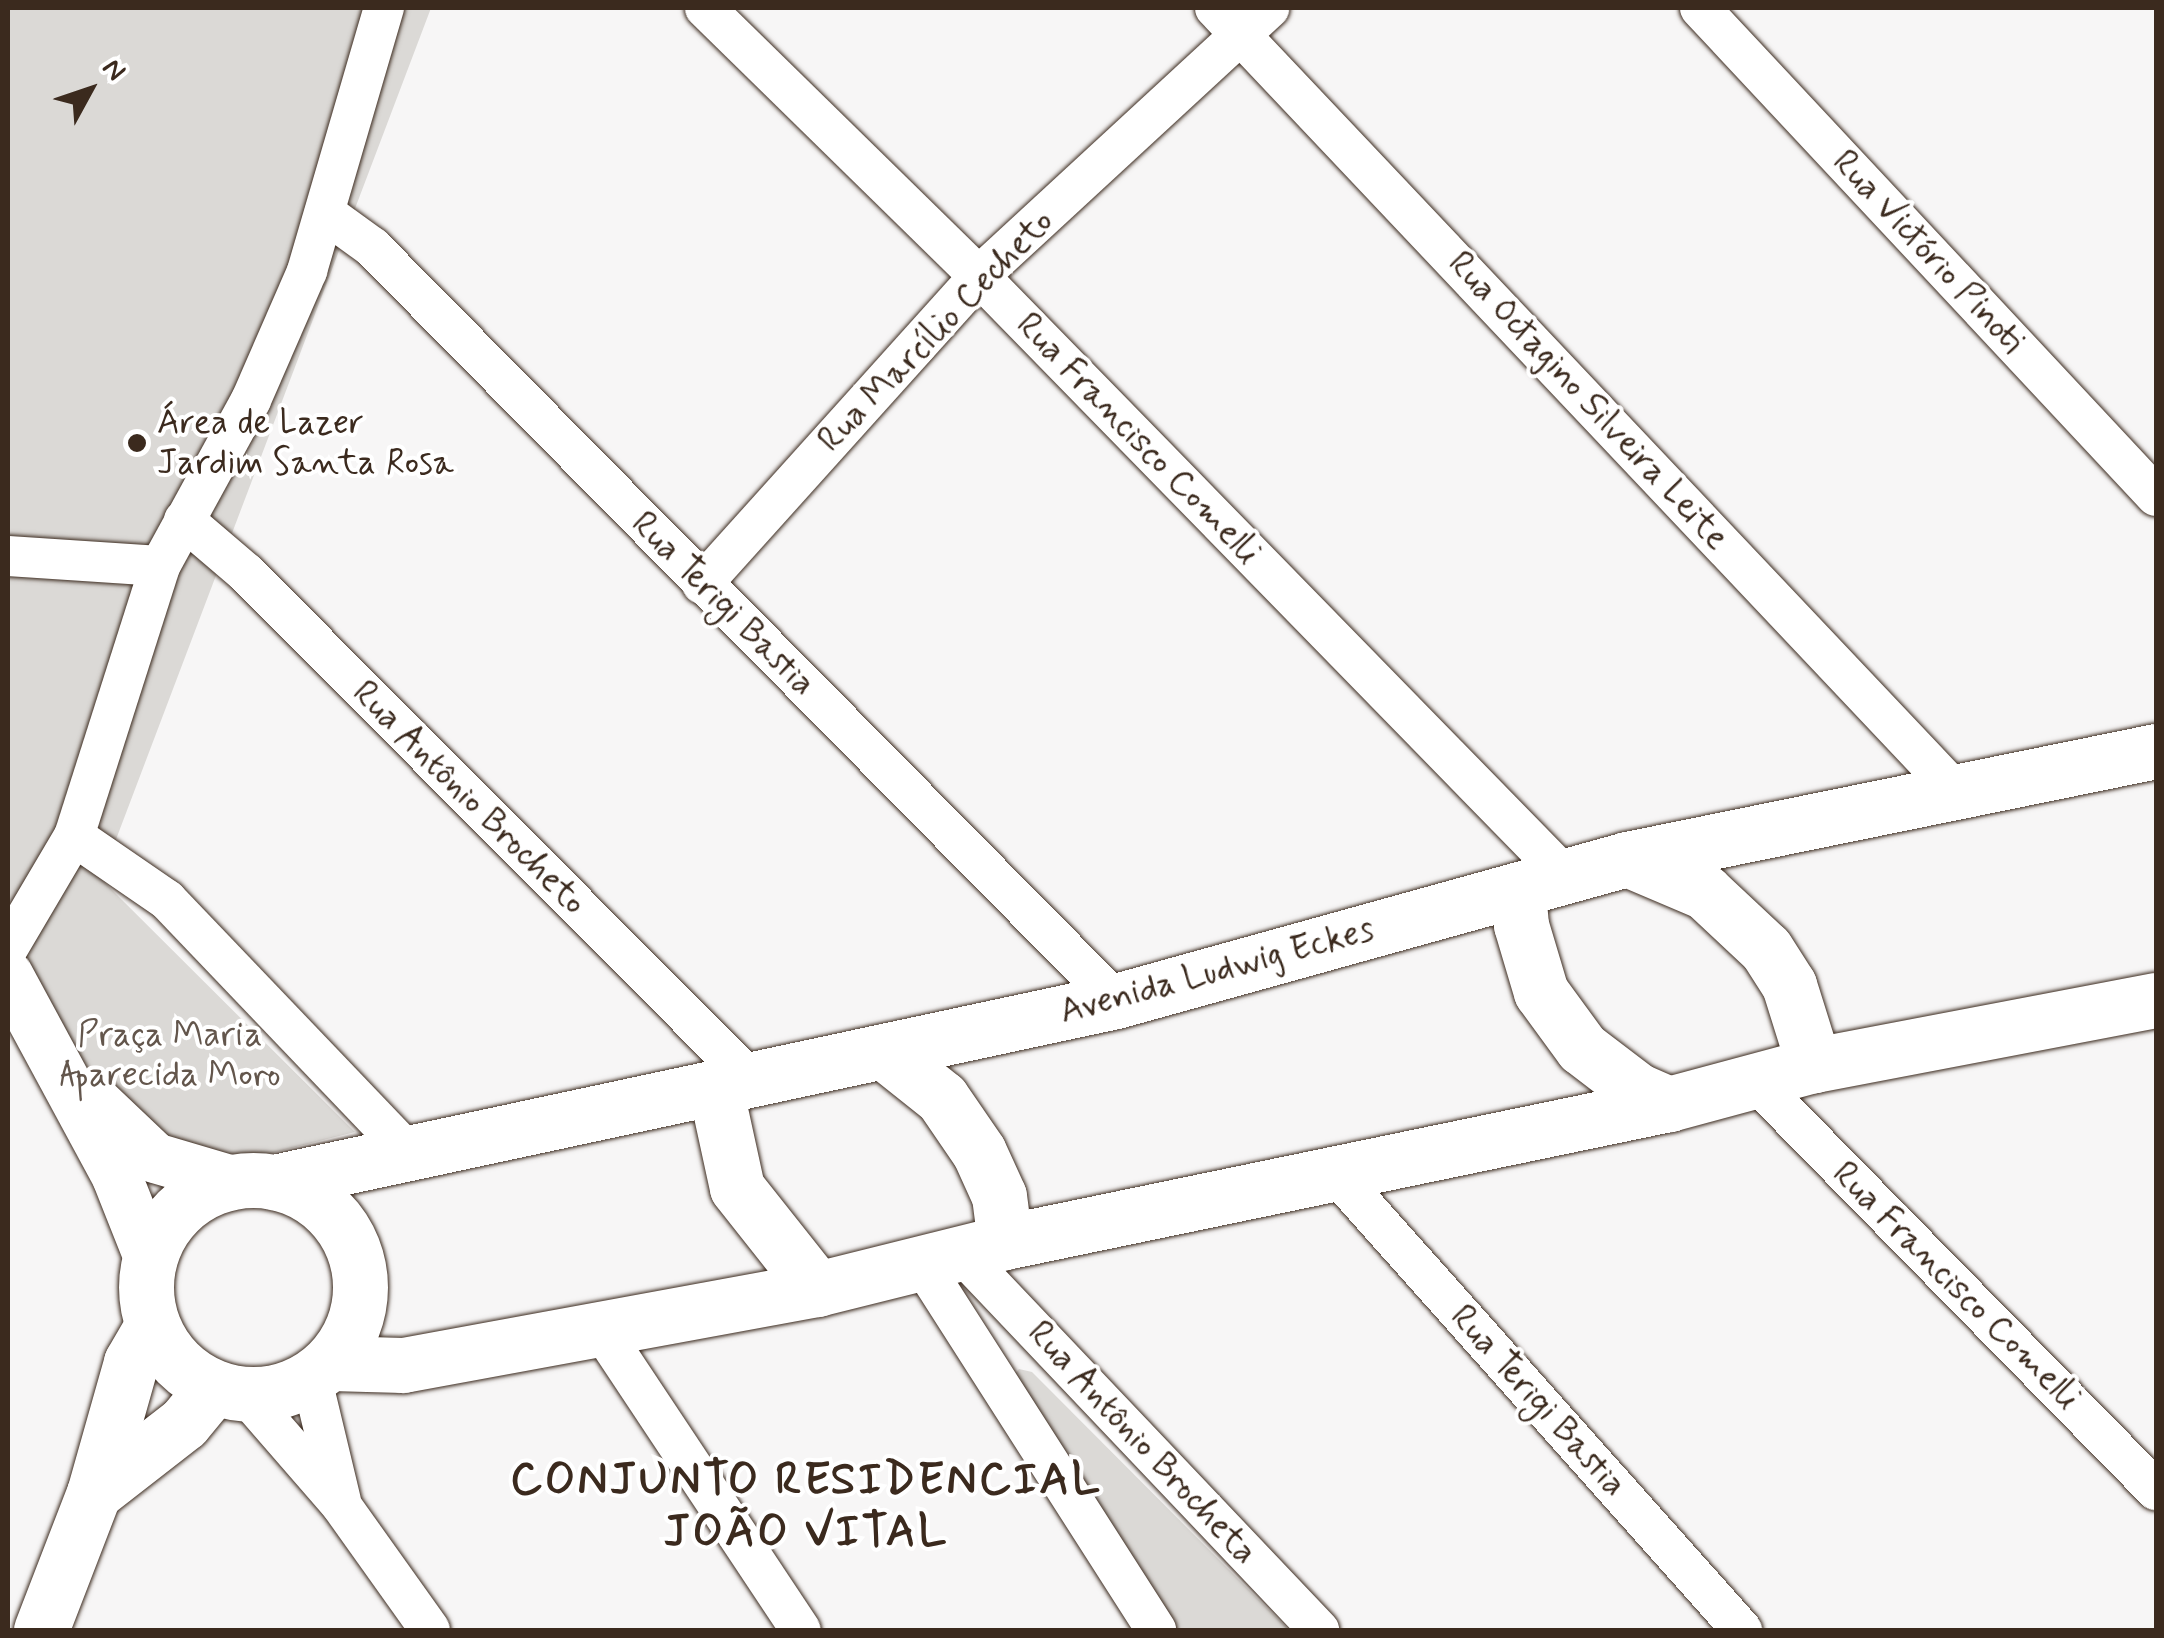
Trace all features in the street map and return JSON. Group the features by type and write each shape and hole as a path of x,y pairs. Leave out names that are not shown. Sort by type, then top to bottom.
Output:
{"main road":[{"name":"Avenida Ludwig Eckes","path":"254,1182 1116,1002 1627,859 1960,796 2156,751"},
{"path":"1627,859 1704,892 1766,949 1788,985 1814,1065"},
{"path":"1541,883 1521,925 1542,992 1582,1048 1637,1090 1669,1104"},
{"path":"322,1371 359,1306 349,1241 327,1210 254,1182 198,1194 176,1214 149,1258 144,1290 152,1326 180,1368 228,1389 284,1391 322,1371 403,1365 818,1289 1333,1171 1669,1104 1814,1065 2156,1000"},
{"path":"882,1051 942,1098 979,1152 999,1196 964,1255"},
{"path":"732,1083 736,1188 818,1289"},
{"path":"41,1630 94,1492 111,1416 130,1362 152,1326"},
{"path":"94,1492 228,1389"}],"street":[{"path":"8,948 74,836 160,566 251,400 325,213 384,8"},
{"name":"Rua Francisco Comelli","path":"706,8 979,276 1541,883"},
{"name":"Rua Victório Pinoti","path":"1700,8 2156,496"},
{"name":"Rua Marcílio Cecheto","path":"702,584 979,276 1242,17"},
{"name":"Rua Octagino Silveira Leite","path":"1242,17 1960,796"},
{"name":"Rua Terigi Bastia","path":"325,213 372,247 1116,1002"},
{"name":"Rua Antônio Brocheto","path":"184,520 246,573 732,1083"},
{"path":"8,556 160,566"},
{"path":"74,836 167,900 408,1152"},
{"path":"8,976 50,1046 117,1178 149,1258"},
{"path":"50,1046 97,1105 155,1158 254,1182"},
{"name":"Rua Francisco Comelli","path":"1755,1082 2156,1490"},
{"name":"Rua Terigi Bastia","path":"1333,1171 1742,1630"},
{"path":"964,1255 1156,1630"},
{"name":"Rua Antônio Brocheta","path":"964,1255 1319,1630"},
{"path":"602,1331 801,1630"},
{"path":"322,1371 341,1505"},
{"path":"228,1389 341,1505 430,1630"}],"green space":[{"name":"Área de Lazer Jardim Santa Rosa","path":"8,8 431,8 101,879 355,1132 200,1171 114,1110 8,941"},
{"path":"1019,1369 1032,1372 1289,1630 1172,1630 1011,1378"}],"place":[{"name":"Área de Lazer Jardim Santa Rosa","path":"137,443"}],"district":[{"name":"CONJUNTO RESIDENCIAL JOÃO VITAL","path":"806,1507"}],"park label":[{"name":"Praça Maria Aparecida Moro","path":"170,1055"}]}
